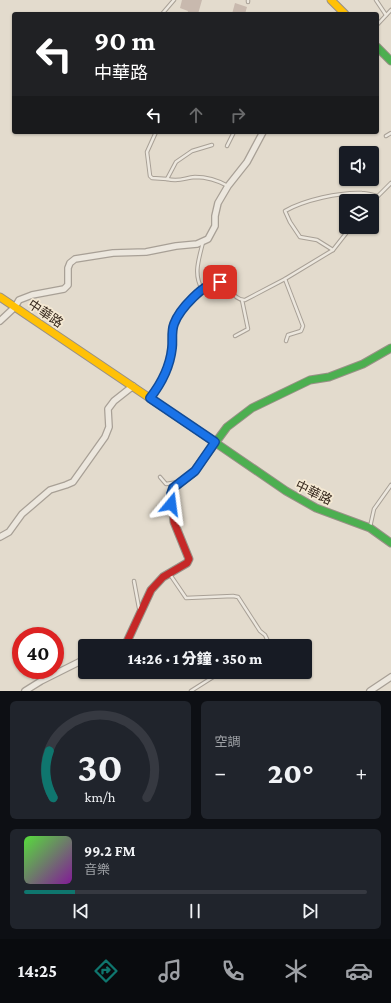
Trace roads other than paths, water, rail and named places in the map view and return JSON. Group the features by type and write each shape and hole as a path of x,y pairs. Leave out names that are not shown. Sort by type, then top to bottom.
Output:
{"street":[{"path":"331,0 343,12"},
{"path":"379,49 391,61"},
{"path":"202,242 208,239 215,226 215,216 218,203 228,186 246,162 262,134"},
{"name":"中華路","path":"202,242 146,252 113,253 75,259 70,263 68,268 68,285 64,289 25,296 19,300 15,307 286,491 316,508 370,528 391,543"},
{"path":"0,297 15,307 0,321"},
{"path":"130,639 146,596 156,582 187,562 189,559 174,522 171,504 171,494 173,488 195,471 227,427 252,408 310,380 329,377 363,364 391,348"},
{"path":"0,538 9,532 22,514 50,490 73,482 105,437 109,427 108,409 114,400 132,386"},
{"path":"25,691 41,681 78,662"},
{"path":"370,691 391,677"}],"lane":[{"path":"164,12 174,0"},
{"path":"376,0 386,15"},
{"path":"379,23 391,10"},
{"path":"386,136 391,133"},
{"path":"155,134 148,152 150,176 152,178 176,181 196,177 219,181 228,186"},
{"path":"228,146 233,134"},
{"path":"167,179 176,162 192,151 212,145"},
{"path":"379,194 391,183"},
{"path":"353,194 367,194"},
{"path":"333,250 317,240 300,237 285,211 309,200 339,195"},
{"path":"150,398 159,387 169,363 172,349 172,331 174,323 188,304 202,289 216,282 220,282 224,284 237,298 245,300 285,279 333,250 346,234"},
{"path":"202,242 197,276 198,282 202,289"},
{"path":"285,279 303,326 301,331 288,335 286,341"},
{"path":"235,336 248,329 242,300"},
{"path":"160,477 166,484 174,481 182,482"},
{"path":"370,528 374,509 391,485"},
{"path":"169,573 186,598 238,597 260,632 265,635 267,639"},
{"path":"134,581 140,613"},
{"path":"191,691 210,679"}]}
